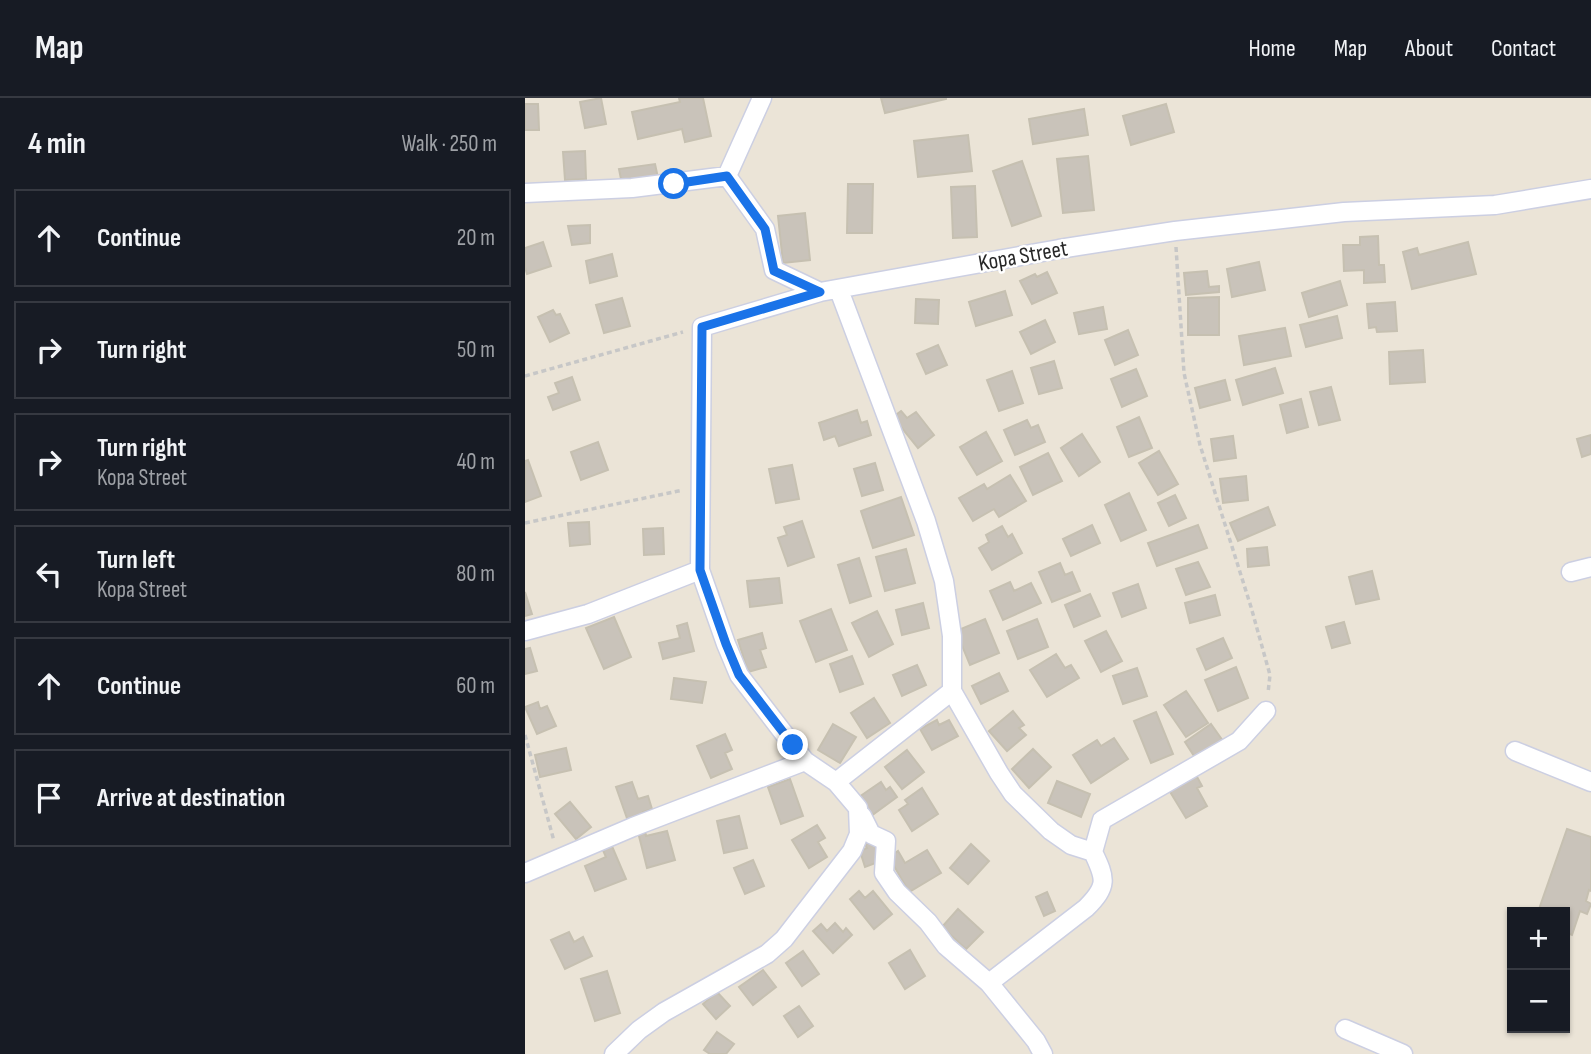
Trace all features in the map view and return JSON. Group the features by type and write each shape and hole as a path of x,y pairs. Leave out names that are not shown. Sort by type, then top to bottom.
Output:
{"street":[{"path":"727,176 762,98"},
{"path":"525,193 632,188 727,176"},
{"path":"727,176 765,229 774,271 820,292"},
{"name":"Kopa Street","path":"702,327 820,292 1059,249 1175,231 1343,212 1495,205 1591,189"},
{"path":"839,289 926,521 944,581 952,636 952,691 1013,794 1051,831 1071,845 1093,852"},
{"path":"702,327 700,570 739,675 805,761 836,782 858,808 871,834 886,841 884,873 897,892 928,922 946,946 989,983 1036,1041 1043,1054"},
{"path":"1571,572 1591,567"},
{"path":"525,631 588,614 700,570"},
{"path":"836,782 952,691"},
{"path":"989,983 1101,894 1104,881 1093,852 1103,820 1240,741 1266,711"},
{"path":"1515,751 1591,782"},
{"path":"525,873 633,827 805,761"},
{"path":"614,1054 639,1030 664,1012 767,954 784,939 852,851 859,834 858,808"},
{"path":"1345,1029 1403,1054"}],"path":[{"path":"1175,231 1184,373 1201,445 1270,675 1266,711"},
{"path":"525,376 702,327"},
{"path":"525,523 702,486"},
{"path":"525,735 558,859"}],"building":[{"path":"601,98 606,124 585,128 580,102"},
{"path":"679,98 703,98 711,136 685,142 682,129 638,139 632,112 680,102"},
{"path":"881,98 946,98 946,99 885,113"},
{"path":"525,104 538,104 539,130 525,130"},
{"path":"1166,104 1174,132 1131,145 1123,116"},
{"path":"1084,109 1088,135 1033,144 1029,119"},
{"path":"968,135 972,171 918,177 914,141"},
{"path":"585,151 586,179 565,180 563,152"},
{"path":"1088,156 1094,210 1063,213 1057,159"},
{"path":"1022,161 1041,216 1012,226 993,171"},
{"path":"655,164 658,178 622,184 619,169"},
{"path":"848,184 873,184 872,233 847,233"},
{"path":"975,186 977,237 953,238 951,187"},
{"path":"805,213 810,260 783,263 778,216"},
{"path":"590,225 590,243 572,245 568,226"},
{"path":"1378,236 1379,265 1384,265 1385,282 1364,283 1364,270 1344,271 1343,245 1360,245 1360,237"},
{"path":"543,242 551,266 527,274 525,248"},
{"path":"1468,242 1476,274 1412,289 1403,252 1417,248 1419,255"},
{"path":"612,254 617,276 590,283 586,261"},
{"path":"1259,262 1265,290 1232,297 1227,269"},
{"path":"1207,271 1209,287 1219,286 1219,292 1186,295 1184,273"},
{"path":"1047,272 1057,293 1032,304 1020,281"},
{"path":"1340,281 1347,305 1309,317 1302,293"},
{"path":"1005,291 1012,315 976,326 969,302"},
{"path":"1219,297 1219,335 1188,335 1188,298"},
{"path":"622,298 630,326 604,333 596,305"},
{"path":"916,299 939,300 938,324 915,323"},
{"path":"1395,302 1397,331 1377,332 1376,327 1369,328 1367,304"},
{"path":"1103,307 1107,329 1079,334 1074,313"},
{"path":"553,310 556,315 560,314 569,333 550,342 538,317"},
{"path":"1337,316 1342,338 1306,347 1300,325"},
{"path":"1045,320 1055,342 1031,354 1020,332"},
{"path":"1285,328 1291,356 1244,365 1239,336"},
{"path":"1128,330 1138,355 1115,365 1105,340"},
{"path":"938,345 947,365 926,374 917,354"},
{"path":"1423,350 1425,382 1390,384 1389,352"},
{"path":"1054,361 1062,388 1039,394 1031,368"},
{"path":"1275,368 1283,393 1243,405 1236,380"},
{"path":"1136,369 1147,396 1122,407 1111,379"},
{"path":"1012,371 1023,403 999,411 987,380"},
{"path":"572,377 580,400 553,410 548,397 559,393 555,383"},
{"path":"1225,380 1230,400 1200,408 1195,388"},
{"path":"1331,387 1340,420 1319,425 1310,392"},
{"path":"1301,399 1308,427 1287,433 1280,405"},
{"path":"857,410 861,423 867,421 871,435 839,446 835,436 824,440 819,423"},
{"path":"901,411 907,418 916,412 934,435 918,448 893,417"},
{"path":"1139,417 1152,448 1129,457 1117,427"},
{"path":"1027,420 1031,428 1038,425 1045,442 1015,455 1004,430"},
{"path":"986,432 1002,461 977,475 960,447"},
{"path":"1082,434 1100,462 1079,476 1061,448"},
{"path":"1591,435 1591,454 1582,457 1577,439"},
{"path":"1233,436 1236,458 1214,461 1211,439"},
{"path":"598,442 608,470 581,480 571,452"},
{"path":"1159,451 1178,484 1158,495 1139,463"},
{"path":"1048,453 1062,481 1033,495 1020,467"},
{"path":"528,460 541,496 525,502 525,461"},
{"path":"875,463 883,490 862,496 854,469"},
{"path":"792,465 799,499 776,503 769,469"},
{"path":"1010,475 1026,501 999,517 994,509 973,521 959,498 984,484 987,489"},
{"path":"1246,476 1248,500 1223,503 1220,479"},
{"path":"1129,493 1146,530 1121,541 1105,505"},
{"path":"1175,495 1186,518 1169,526 1158,503"},
{"path":"901,497 914,535 873,548 861,511"},
{"path":"1268,507 1275,525 1238,541 1230,523"},
{"path":"802,521 814,557 788,566 778,538 787,535 784,527"},
{"path":"589,522 590,544 570,546 568,523"},
{"path":"1092,525 1100,543 1071,556 1063,539"},
{"path":"1198,525 1207,548 1157,566 1148,543"},
{"path":"1002,526 1008,537 1012,534 1022,553 992,570 979,548 989,542 986,535"},
{"path":"663,528 664,554 644,555 643,529"},
{"path":"1267,547 1269,565 1248,567 1247,549"},
{"path":"906,549 915,583 885,591 876,557"},
{"path":"859,558 871,596 850,603 838,565"},
{"path":"1198,562 1210,587 1186,595 1176,569"},
{"path":"1060,563 1065,575 1072,572 1080,591 1052,602 1039,572"},
{"path":"1372,571 1379,599 1356,604 1349,577"},
{"path":"779,578 782,603 750,607 747,581"},
{"path":"1010,582 1014,591 1031,583 1041,603 1003,620 990,591"},
{"path":"1138,584 1146,608 1122,617 1113,593"},
{"path":"525,592 532,614 525,616"},
{"path":"1090,594 1100,616 1074,627 1065,605"},
{"path":"1215,595 1220,615 1190,623 1185,603"},
{"path":"923,603 929,628 902,635 896,610"},
{"path":"831,609 847,650 816,662 800,621"},
{"path":"877,611 893,644 869,657 852,623"},
{"path":"614,617 631,657 604,669 586,628"},
{"path":"985,619 999,653 970,665 956,631"},
{"path":"1037,619 1048,647 1018,659 1007,631"},
{"path":"1344,622 1350,643 1332,648 1326,627"},
{"path":"687,623 694,651 663,659 659,643 680,638 677,626"},
{"path":"1106,631 1122,661 1101,672 1085,641"},
{"path":"762,633 766,648 760,650 766,667 748,672 738,640"},
{"path":"1223,638 1232,658 1206,670 1197,649"},
{"path":"530,648 537,671 525,674 525,649"},
{"path":"1056,654 1065,668 1071,665 1079,678 1047,697 1030,670"},
{"path":"852,656 863,684 840,692 830,664"},
{"path":"917,665 926,685 902,696 893,675"},
{"path":"1236,667 1248,698 1218,711 1205,680"},
{"path":"1137,668 1147,696 1123,704 1113,676"},
{"path":"999,673 1008,691 981,704 972,686"},
{"path":"674,678 706,682 702,703 671,699"},
{"path":"1186,691 1208,723 1186,737 1164,705"},
{"path":"874,698 890,723 867,738 851,713"},
{"path":"538,702 540,709 547,706 556,726 537,734 525,707"},
{"path":"1013,711 1024,725 1019,728 1026,735 1007,751 989,731"},
{"path":"1156,712 1173,754 1151,763 1134,721"},
{"path":"937,720 939,725 949,720 958,736 932,750 920,729"},
{"path":"833,724 856,737 840,763 818,750"},
{"path":"1211,724 1223,741 1196,759 1185,742"},
{"path":"725,734 732,750 725,753 732,769 711,778 697,746"},
{"path":"1114,738 1128,759 1091,783 1073,755 1097,740 1101,746"},
{"path":"566,748 571,770 540,777 535,755"},
{"path":"1033,749 1051,767 1029,788 1012,769"},
{"path":"907,750 924,772 902,789 885,767"},
{"path":"1196,775 1202,786 1197,788 1207,806 1186,818 1169,790"},
{"path":"790,779 803,816 781,824 768,787"},
{"path":"1057,781 1090,794 1081,817 1048,803"},
{"path":"632,782 638,799 648,796 652,809 643,812 645,818 629,824 616,787"},
{"path":"881,782 886,790 890,787 897,797 871,816 859,797"},
{"path":"922,788 938,814 912,831 899,810 908,804 905,800"},
{"path":"570,802 591,827 576,839 555,814"},
{"path":"739,816 747,848 724,853 717,821"},
{"path":"817,825 825,838 818,842 827,857 809,868 792,840"},
{"path":"1567,829 1591,837 1591,891 1589,890 1586,901 1591,904 1587,914 1580,911 1572,935 1570,907 1540,907"},
{"path":"645,831 646,836 667,831 675,860 647,868 638,832"},
{"path":"874,841 881,861 865,867 860,851 867,848 865,844"},
{"path":"611,844 626,879 595,891 585,866 606,857 602,848"},
{"path":"971,844 989,861 968,884 950,868"},
{"path":"927,850 941,873 909,892 889,857 898,851 905,863"},
{"path":"753,860 764,886 745,894 734,868"},
{"path":"859,891 865,898 873,891 892,914 874,929 850,899"},
{"path":"1047,892 1055,911 1044,916 1036,897"},
{"path":"958,909 983,932 966,949 942,927"},
{"path":"835,923 843,932 846,928 852,935 833,953 813,931 821,924 827,931"},
{"path":"569,932 574,942 583,937 592,956 565,969 551,940"},
{"path":"910,950 925,976 905,989 889,963"},
{"path":"803,951 819,974 802,986 786,963"},
{"path":"763,970 776,987 753,1005 739,987"},
{"path":"607,971 620,1013 595,1021 581,979"},
{"path":"717,992 730,1006 716,1019 703,1004"},
{"path":"799,1006 813,1026 798,1037 784,1016"},
{"path":"717,1032 734,1044 726,1054 710,1054 704,1050"}],"route":[{"path":"674,184 727,176 765,229 774,271 820,292 702,327 700,570 739,675 793,745"}]}
